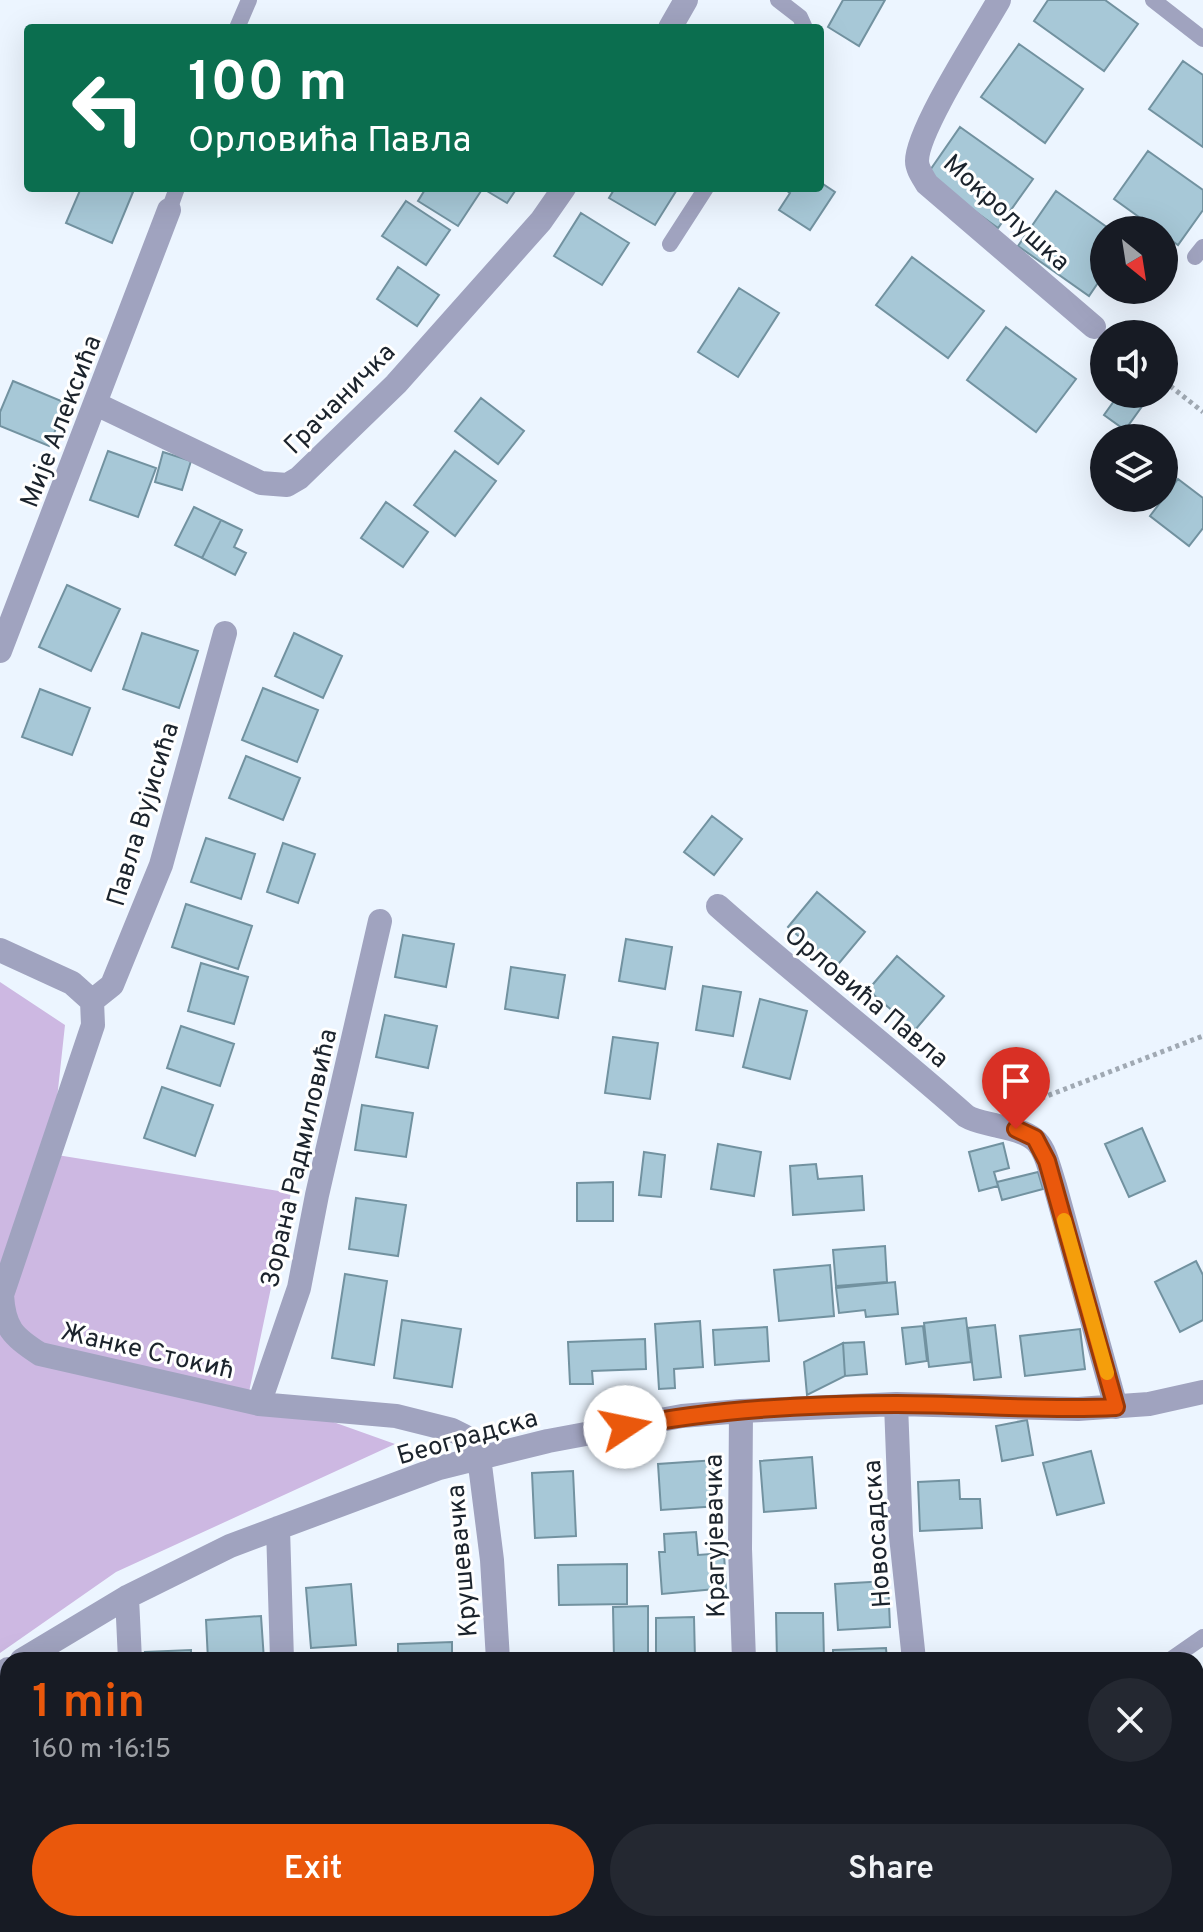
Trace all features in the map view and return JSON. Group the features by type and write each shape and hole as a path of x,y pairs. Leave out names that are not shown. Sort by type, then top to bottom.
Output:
{"street":[{"path":"672,24 686,0"},
{"name":"Мокролушка","path":"999,0 932,118 919,145 916,165 927,184 1090,324"},
{"name":"Грачаничка","path":"96,404 261,483 287,485 299,478 396,384 541,221 561,192"},
{"name":"Мије Алексића","path":"0,651 173,199"},
{"name":"Павла Вујисића","path":"92,1001 112,985 161,865 225,633"},
{"name":"Орловића Павла","path":"718,906 966,1116 1025,1131 1035,1138 1055,1186 1116,1407"},
{"name":"Зорана Радмиловића","path":"259,1404 299,1288 320,1181 380,921"},
{"path":"0,950 72,983 92,1001"},
{"name":"Жанке Стокић","path":"92,1001 93,1025 2,1295 7,1323 18,1340 40,1354 259,1404 396,1416 452,1430 464,1436 479,1457"},
{"name":"Београдска","path":"34,1652 127,1597 230,1546 439,1468 479,1457 682,1416 896,1404 1078,1409 1149,1404 1203,1392"},
{"name":"Новосадска","path":"896,1404 901,1536 913,1652"},
{"name":"Крагујевачка","path":"741,1411 740,1549 744,1652"},
{"name":"Крушевачка","path":"479,1457 492,1560 498,1652"},
{"path":"278,1528 282,1652"},
{"path":"127,1597 130,1652"}],"lane":[{"path":"239,24 249,0"},
{"path":"778,0 800,17 803,24"},
{"path":"1153,0 1203,39"},
{"path":"670,244 703,192"},
{"path":"1181,1652 1203,1637"}],"path":[{"path":"1178,392 1203,412"},
{"path":"1025,1105 1203,1036"}],"shaded area":[{"path":"0,982 65,1025 51,1154 291,1193 249,1392 395,1444 116,1572 0,1652"}],"building":[{"path":"843,0 885,0 859,46 828,27"},
{"path":"1048,0 1105,0 1138,24 1104,71 1034,21"},
{"path":"1019,44 1083,89 1045,143 981,97"},
{"path":"1183,61 1203,75 1203,147 1149,109"},
{"path":"960,127 1033,179 998,228 926,176"},
{"path":"1148,151 1203,190 1203,210 1178,245 1178,216 1138,216 1114,199"},
{"path":"824,185 835,192 810,230 779,210 790,193 824,192"},
{"path":"1056,191 1091,216 1089,296 1018,246"},
{"path":"79,192 133,192 112,243 66,223"},
{"path":"424,192 480,192 458,226 418,201"},
{"path":"489,192 514,192 507,203"},
{"path":"613,192 676,192 655,225 609,198"},
{"path":"406,201 450,230 426,265 382,236"},
{"path":"581,213 629,243 602,285 554,256"},
{"path":"912,257 984,311 948,358 876,305"},
{"path":"398,267 439,295 417,326 377,299"},
{"path":"739,288 779,313 738,377 698,352"},
{"path":"1006,327 1076,379 1036,432 967,380"},
{"path":"13,381 66,403 49,446 0,426 0,412"},
{"path":"481,398 524,431 498,464 455,431"},
{"path":"1109,408 1141,408 1129,424 1117,424 1104,415"},
{"path":"108,451 156,468 138,517 90,500"},
{"path":"455,451 496,481 455,536 414,505"},
{"path":"163,452 191,461 182,490 155,482"},
{"path":"1178,479 1203,498 1203,528 1189,546 1150,516 1153,512 1178,512"},
{"path":"386,502 428,532 403,567 361,538"},
{"path":"194,507 221,520 202,558 175,545"},
{"path":"221,520 242,530 234,547 246,553 235,575 202,558"},
{"path":"67,585 120,609 91,671 39,647"},
{"path":"142,633 198,651 179,708 123,689"},
{"path":"294,633 342,656 323,698 275,676"},
{"path":"263,688 318,710 297,762 242,740"},
{"path":"40,689 90,708 72,755 22,737"},
{"path":"246,756 300,778 283,820 229,798"},
{"path":"712,816 742,839 714,875 684,852"},
{"path":"206,838 255,854 241,899 191,882"},
{"path":"283,843 315,854 298,903 267,892"},
{"path":"817,892 865,932 835,968 788,927"},
{"path":"186,904 252,926 238,969 172,947"},
{"path":"403,935 454,944 446,987 395,977"},
{"path":"626,939 672,947 665,989 619,981"},
{"path":"897,956 944,996 915,1030 868,990"},
{"path":"201,963 248,977 234,1024 188,1011"},
{"path":"511,967 565,975 558,1018 505,1009"},
{"path":"703,986 741,992 733,1036 696,1030"},
{"path":"760,999 807,1011 790,1079 743,1067"},
{"path":"385,1015 437,1026 428,1068 376,1057"},
{"path":"181,1026 234,1044 220,1086 167,1068"},
{"path":"613,1037 658,1043 650,1099 605,1093"},
{"path":"162,1087 213,1105 195,1156 144,1138"},
{"path":"362,1105 413,1113 406,1157 355,1150"},
{"path":"1142,1128 1165,1181 1129,1197 1105,1144"},
{"path":"1003,1143 1009,1168 994,1172 998,1186 979,1191 969,1152"},
{"path":"718,1144 761,1152 754,1196 711,1189"},
{"path":"644,1152 665,1155 661,1197 639,1195"},
{"path":"816,1164 818,1179 862,1176 864,1210 793,1215 790,1166"},
{"path":"1038,1172 1043,1189 1002,1200 997,1182"},
{"path":"613,1182 613,1221 577,1221 577,1183"},
{"path":"356,1198 406,1205 398,1256 349,1249"},
{"path":"885,1246 887,1282 836,1286 833,1250"},
{"path":"1196,1261 1203,1275 1203,1320 1180,1332 1155,1282"},
{"path":"830,1265 834,1316 779,1321 774,1270"},
{"path":"345,1274 387,1281 374,1365 332,1358"},
{"path":"895,1282 898,1314 866,1317 865,1310 839,1313 836,1288"},
{"path":"966,1318 971,1362 929,1367 924,1323"},
{"path":"402,1320 461,1329 452,1387 394,1378"},
{"path":"700,1321 703,1367 674,1369 675,1388 659,1389 655,1324"},
{"path":"995,1325 1001,1377 974,1380 968,1328"},
{"path":"923,1326 927,1361 906,1364 902,1328"},
{"path":"767,1327 769,1361 715,1365 713,1330"},
{"path":"1080,1329 1085,1369 1025,1376 1020,1336"},
{"path":"645,1339 646,1369 592,1371 593,1384 570,1384 568,1342"},
{"path":"864,1342 867,1374 845,1376 843,1343"},
{"path":"843,1343 845,1376 807,1395 804,1362"},
{"path":"1027,1420 1033,1455 1002,1461 996,1426"},
{"path":"1091,1451 1104,1503 1057,1515 1043,1463"},
{"path":"812,1457 816,1508 764,1512 760,1461"},
{"path":"716,1460 719,1506 661,1510 658,1464"},
{"path":"573,1471 576,1536 535,1538 532,1473"},
{"path":"959,1480 960,1499 980,1499 982,1528 920,1531 918,1482"},
{"path":"696,1532 698,1555 724,1553 726,1588 662,1594 659,1552 665,1552 664,1534"},
{"path":"627,1564 627,1604 559,1605 558,1565"},
{"path":"888,1581 890,1627 838,1630 835,1584"},
{"path":"351,1584 356,1645 311,1648 306,1588"},
{"path":"648,1606 648,1652 614,1652 613,1607"},
{"path":"776,1613 823,1613 824,1652 777,1652"},
{"path":"261,1616 263,1652 208,1652 206,1620"},
{"path":"694,1617 695,1652 656,1652 656,1618"},
{"path":"452,1642 452,1652 398,1652 398,1644"},
{"path":"886,1648 886,1652 833,1652"},
{"path":"191,1650 191,1652 145,1652"}],"slow traffic":[{"path":"1064,1220 1107,1373"}],"route":[{"path":"625,1427 682,1416 896,1404 1078,1409 1116,1407 1047,1161 1035,1138 1016,1129"}]}
